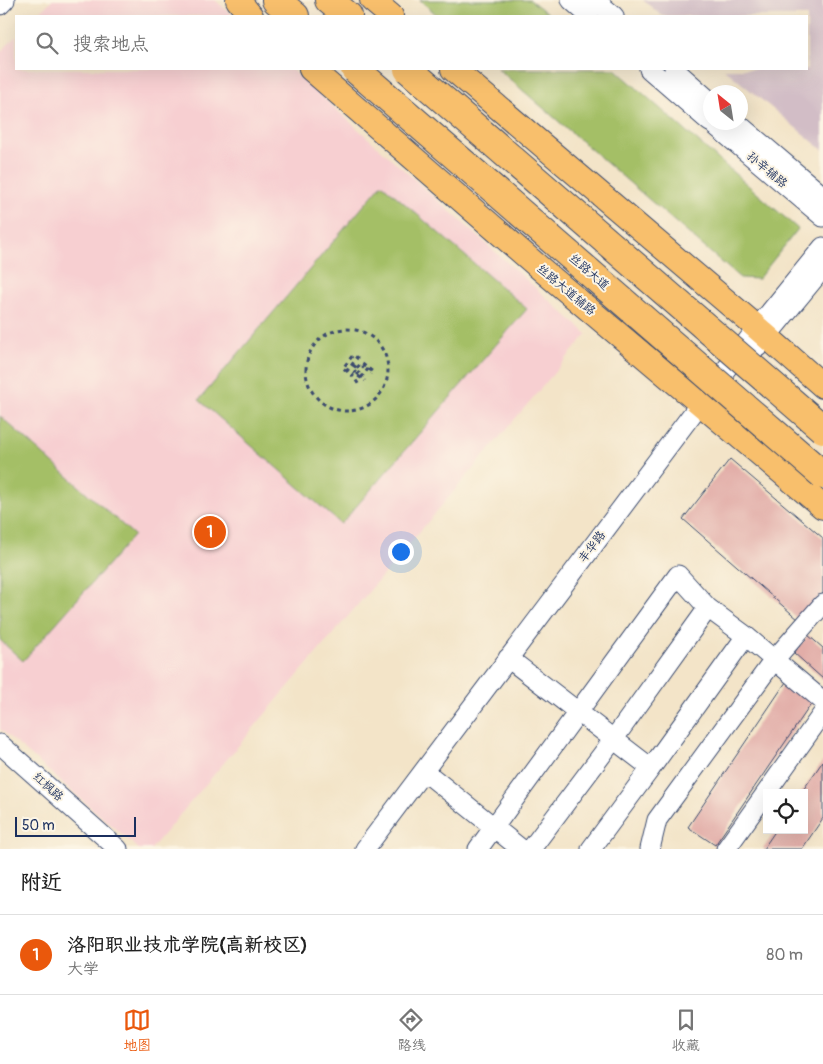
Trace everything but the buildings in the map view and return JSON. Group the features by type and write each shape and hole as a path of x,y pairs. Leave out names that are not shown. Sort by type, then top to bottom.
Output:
{"highway":[{"path":"276,0 294,15"},
{"path":"329,0 347,15"},
{"name":"丝路大道","path":"356,70 823,475"},
{"path":"409,70 823,429"}],"main road":[{"path":"238,0 250,15"},
{"path":"372,0 390,15"},
{"name":"丝路大道辅路","path":"312,70 541,269 823,507"},
{"path":"454,70 823,386"}],"street":[{"path":"0,5 5,0"},
{"path":"570,0 588,15"},
{"path":"595,0 613,15"},
{"name":"孙辛辅路","path":"650,70 703,115"},
{"path":"675,70 703,94"},
{"name":"孙辛辅路","path":"720,130 823,217"},
{"name":"孙辛辅路","path":"745,130 823,196"},
{"name":"丰华路","path":"365,849 429,774 762,332 823,247"},
{"name":"丰华路","path":"762,332 823,268"},
{"path":"478,849 678,575 708,608 746,636 823,700"},
{"path":"650,849 657,820 774,660 823,604"},
{"path":"531,849 613,740 708,608"},
{"path":"591,849 746,636"},
{"path":"513,662 651,768"},
{"path":"726,849 823,713"},
{"name":"红枫路","path":"0,744 118,849"},
{"path":"429,774 521,849"},
{"name":"丰华路","path":"380,849 429,774"}],"path":[{"path":"338,330 357,330 369,334 379,343 386,354 389,366 388,379 383,391 374,401 362,408 348,412 334,409 322,402 312,392 307,378 306,364 311,350 320,339 338,330"},
{"path":"365,381 354,373 354,367 357,358 353,355 343,368 354,367 361,363 373,372 371,374"},
{"path":"357,375 364,366"},
{"path":"354,367 354,377 360,387"},
{"path":"361,378 368,368"}],"shaded area":[{"path":"52,0 215,0 232,15 37,15"},
{"path":"643,0 823,0 823,150 748,89 748,85 744,85 725,70 808,70 808,15 661,15"},
{"path":"15,37 15,70 292,70 587,334 151,849 139,849 0,729 0,53"}],"green space":[{"path":"420,0 530,0 550,15 437,15"},
{"path":"499,70 616,70 798,229 758,279 740,278"},
{"path":"382,184 527,309 341,524 199,400"},
{"path":"0,416 134,535 23,661 0,640"}],"place":[{"name":"洛阳职业技术学院(高新校区)","path":"210,532"}]}
